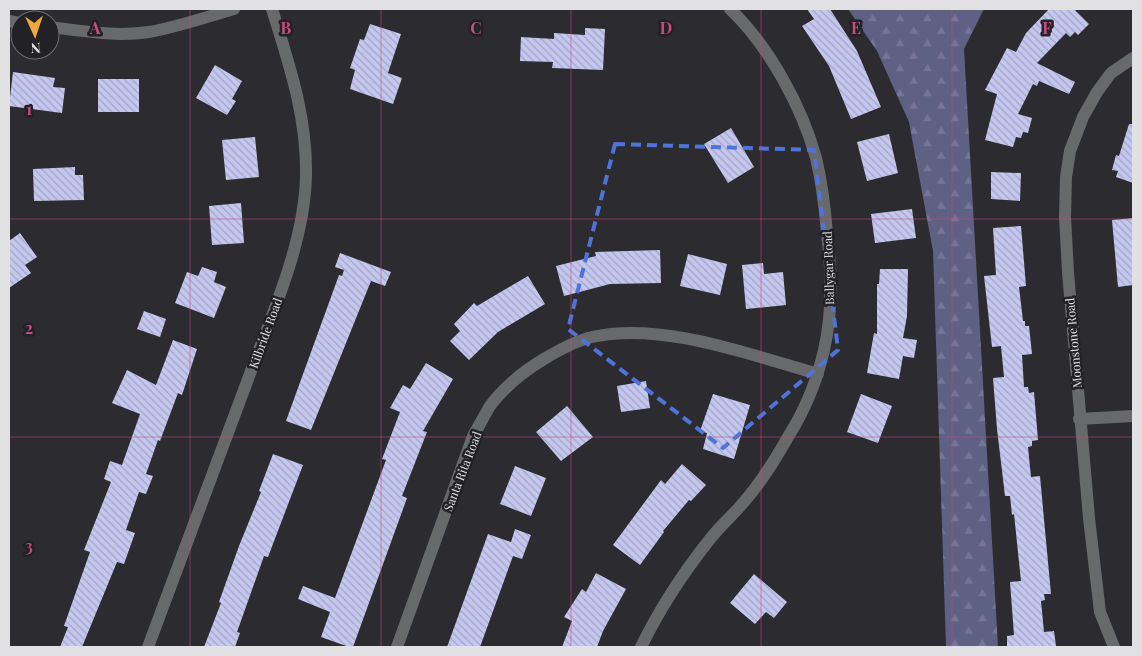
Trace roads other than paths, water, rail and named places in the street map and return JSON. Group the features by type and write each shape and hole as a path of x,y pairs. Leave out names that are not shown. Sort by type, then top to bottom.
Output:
{"street":[{"path":"60,29 93,33 126,34 148,32 234,9"},
{"name":"Kilbride Road","path":"148,647 282,285 303,210 306,175 305,139 299,98 272,9"},
{"name":"Ballygar Road","path":"641,647 680,578 711,537 744,502 774,460 803,410 818,374 824,349 832,293 824,205 816,158 801,117 784,83 760,43 730,9"},
{"name":"Moonstone Road","path":"1114,647 1106,631 1099,603 1079,419 1065,217 1066,177 1070,151 1083,117 1097,92 1111,73 1133,58"},
{"name":"Santa Rita Road","path":"397,647 473,436 491,405 532,366 562,349 591,337 624,333 656,334 701,342 818,374"},
{"path":"1079,419 1133,416"}]}
